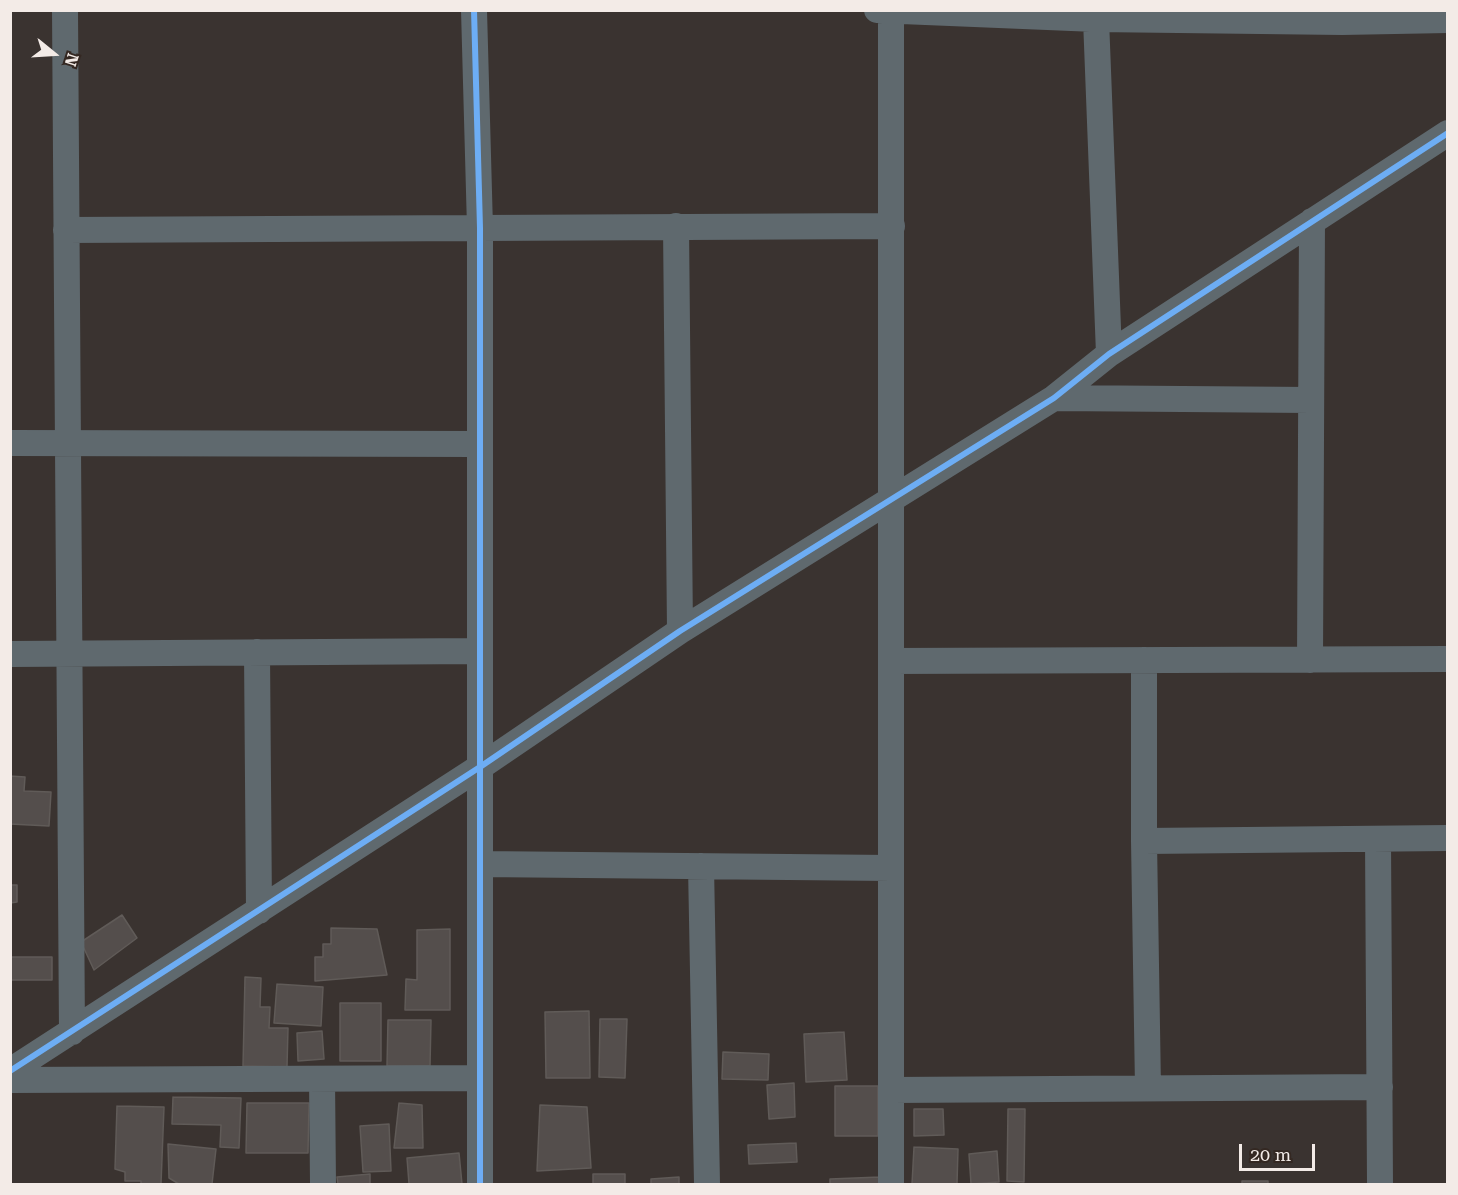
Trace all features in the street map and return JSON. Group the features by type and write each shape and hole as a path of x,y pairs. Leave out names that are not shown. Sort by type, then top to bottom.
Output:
{"street":[{"path":"65,10 72,1032"},
{"path":"474,10 480,228 480,1185"},
{"path":"877,10 1096,19 1342,22 1448,20"},
{"path":"891,11 891,1185"},
{"path":"1096,19 1109,354"},
{"path":"10,1071 480,767 680,631 1054,398 1109,354 1448,133"},
{"path":"1310,660 1312,221"},
{"path":"676,226 680,631"},
{"path":"66,230 892,226"},
{"path":"1054,398 1311,400"},
{"path":"10,442 479,444"},
{"path":"10,654 480,651"},
{"path":"257,652 259,911"},
{"path":"891,661 1448,659"},
{"path":"1144,660 1148,1088"},
{"path":"1144,841 1448,838"},
{"path":"1378,839 1380,1185"},
{"path":"480,864 891,868"},
{"path":"701,866 707,1185"},
{"path":"10,1080 480,1078"},
{"path":"322,1079 323,1185"},
{"path":"892,1090 1380,1087"}],"building":[{"path":"10,776 25,777 24,791 51,792 49,826 10,824"},
{"path":"10,885 17,885 17,902 10,903"},
{"path":"122,915 137,938 94,970 81,942"},
{"path":"331,928 377,929 387,975 315,981 315,957 323,957 323,944 331,944"},
{"path":"450,929 450,1010 405,1010 406,979 417,980 417,930"},
{"path":"10,957 52,957 52,980 10,980"},
{"path":"245,977 261,978 260,1007 270,1007 269,1028 288,1028 287,1067 243,1066"},
{"path":"277,984 323,987 321,1026 274,1023"},
{"path":"340,1003 381,1003 381,1061 340,1061"},
{"path":"589,1011 590,1078 546,1078 545,1012"},
{"path":"600,1019 627,1019 625,1078 599,1077"},
{"path":"388,1020 431,1020 430,1066 387,1066"},
{"path":"322,1031 324,1059 298,1061 297,1033"},
{"path":"844,1032 847,1080 806,1082 804,1034"},
{"path":"723,1052 769,1054 768,1080 722,1079"},
{"path":"794,1083 795,1117 769,1119 767,1085"},
{"path":"835,1086 878,1086 878,1136 835,1136"},
{"path":"173,1097 241,1098 239,1148 220,1147 221,1125 172,1124"},
{"path":"247,1103 309,1103 308,1153 246,1153"},
{"path":"399,1103 422,1105 423,1148 394,1148"},
{"path":"540,1105 587,1107 591,1168 537,1171"},
{"path":"117,1106 164,1107 161,1184 125,1181 125,1172 115,1169"},
{"path":"914,1109 943,1109 944,1135 914,1136"},
{"path":"1008,1109 1025,1109 1024,1182 1007,1181"},
{"path":"389,1124 391,1171 363,1172 360,1126"},
{"path":"796,1143 797,1162 749,1164 748,1145"},
{"path":"168,1144 216,1149 212,1184 179,1184 169,1178"},
{"path":"914,1147 958,1149 957,1184 912,1184"},
{"path":"997,1151 999,1182 971,1184 969,1154"},
{"path":"459,1153 462,1184 409,1184 407,1158"},
{"path":"370,1174 370,1184 338,1184 337,1177"},
{"path":"593,1174 625,1174 625,1184 593,1184"},
{"path":"679,1177 679,1184 651,1184 651,1179"},
{"path":"880,1177 881,1184 830,1184 830,1179"},
{"path":"1242,1181 1268,1181 1268,1184 1242,1184"}],"cycle path":[{"path":"474,10 480,228 480,1184"},
{"path":"10,1071 480,767 680,631 1054,398 1109,354 1448,133"}]}
